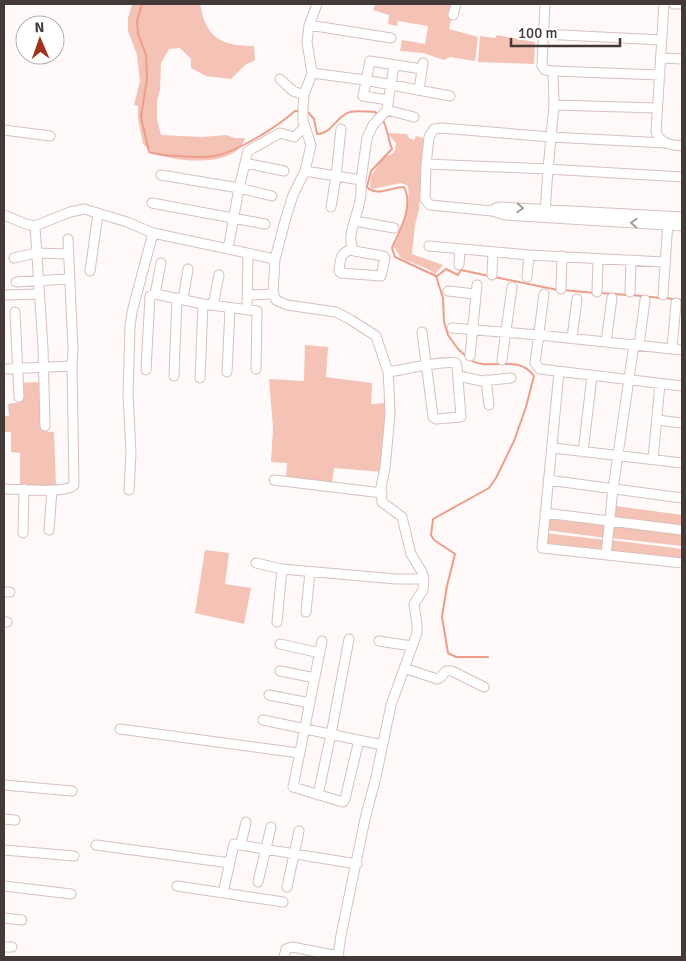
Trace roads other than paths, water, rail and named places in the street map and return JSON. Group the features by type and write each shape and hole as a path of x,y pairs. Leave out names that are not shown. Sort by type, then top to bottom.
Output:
{"street":[{"path":"284,957 286,949 292,947 338,956 391,705 417,633 414,604 423,590 424,579 411,554 402,517 382,502 390,415 388,372 378,338 374,333 336,312 287,305 276,300 274,294 276,259 292,196 305,171 311,146 303,112 304,95 312,73 307,42 309,25 317,4"},
{"path":"453,15 456,4"},
{"path":"545,4 542,66 545,70 660,75"},
{"path":"664,4 656,132 658,137 665,143"},
{"path":"674,4 682,4"},
{"path":"309,25 391,38"},
{"path":"543,34 661,40"},
{"path":"388,100 362,100 370,58 394,65 423,66 419,90"},
{"path":"661,58 682,59"},
{"path":"352,249 355,221 361,199 361,180 367,138 375,122 385,112 394,65"},
{"path":"545,214 554,105 553,71"},
{"path":"312,73 365,80 450,96"},
{"path":"280,78 293,91 304,95"},
{"path":"554,105 657,108"},
{"path":"385,112 414,116"},
{"path":"228,249 248,151 280,133 294,137 305,127"},
{"path":"682,146 665,143 551,137 442,128 434,129 430,137 426,164 426,199 430,205 492,212 505,216 545,214 668,221 682,226"},
{"path":"331,207 341,129"},
{"path":"4,130 50,136"},
{"path":"245,163 284,171"},
{"path":"426,164 682,177"},
{"path":"305,171 361,180"},
{"path":"161,175 239,188 272,196"},
{"path":"152,203 266,224"},
{"path":"4,215 35,226 79,209 98,212 153,233 276,259"},
{"path":"90,271 98,212"},
{"path":"668,221 682,217"},
{"path":"355,221 394,228"},
{"path":"663,295 668,221"},
{"path":"35,226 44,366 45,426"},
{"path":"129,490 131,452 128,394 130,327 132,312 153,233"},
{"path":"4,489 52,490 70,488 74,485 73,349 68,279 68,239"},
{"path":"429,246 528,255 664,262"},
{"path":"459,266 460,248"},
{"path":"352,249 354,251 383,256 385,258 381,276 341,273 339,270 341,256 344,252 352,249"},
{"path":"492,275 493,252"},
{"path":"14,258 36,253 68,254"},
{"path":"247,310 248,254"},
{"path":"527,277 528,255"},
{"path":"561,288 562,256"},
{"path":"597,292 598,259"},
{"path":"630,292 631,260"},
{"path":"155,294 161,263"},
{"path":"174,376 180,299 188,269"},
{"path":"213,305 219,276"},
{"path":"16,282 68,279"},
{"path":"470,356 477,285"},
{"path":"502,360 512,287"},
{"path":"448,291 475,294"},
{"path":"4,295 39,294"},
{"path":"146,370 150,296 155,294 258,313 256,369"},
{"path":"247,295 274,294"},
{"path":"544,294 535,363 542,370 682,386"},
{"path":"606,342 612,298"},
{"path":"572,338 577,299"},
{"path":"606,555 628,380 645,300"},
{"path":"672,349 676,303"},
{"path":"200,378 203,304"},
{"path":"227,372 230,309"},
{"path":"15,312 19,397"},
{"path":"452,328 637,344 682,350"},
{"path":"388,372 428,366 452,362 456,363 461,417 434,419 428,366 422,332"},
{"path":"4,369 72,366"},
{"path":"559,372 542,548 682,563"},
{"path":"458,376 486,380 511,378"},
{"path":"583,452 592,376"},
{"path":"486,380 488,405"},
{"path":"654,459 660,384"},
{"path":"657,420 682,423"},
{"path":"553,448 682,463"},
{"path":"274,480 382,493"},
{"path":"548,480 682,498"},
{"path":"23,534 24,489"},
{"path":"50,530 52,490"},
{"path":"545,513 682,530"},
{"path":"256,563 282,569 310,572 396,579 424,579"},
{"path":"278,622 282,569"},
{"path":"306,612 310,572"},
{"path":"318,795 349,639"},
{"path":"322,641 293,787 343,802 346,799 358,740"},
{"path":"379,641 412,646"},
{"path":"280,644 320,652"},
{"path":"404,668 437,679 446,671 452,671 484,687"},
{"path":"280,671 315,678"},
{"path":"269,695 310,703"},
{"path":"263,720 382,745"},
{"path":"120,729 299,753"},
{"path":"4,785 72,791"},
{"path":"4,819 15,820"},
{"path":"241,844 246,822"},
{"path":"258,882 272,827"},
{"path":"287,887 299,831"},
{"path":"223,894 234,844 357,864"},
{"path":"96,845 230,863"},
{"path":"4,850 74,856"},
{"path":"4,886 71,894"},
{"path":"177,886 284,902"},
{"path":"4,918 22,920"}],"waterway":[{"path":"142,4 137,21 138,34 146,55 147,79 141,117 149,152 197,157 223,154 256,138 295,111 300,111"},
{"path":"307,111 314,119 317,134 327,131 341,117 350,112 375,112 379,116"},
{"path":"382,119 386,126 392,149 371,171 367,187 375,191 404,187 407,194 407,210 392,248 395,257 436,276 443,298 444,322 448,335 458,349 467,357"},
{"path":"437,276 446,269 458,275 461,270 489,276"},
{"path":"494,277 558,290"},
{"path":"563,290 595,293"},
{"path":"600,293 628,295"},
{"path":"632,295 660,298"},
{"path":"665,298 682,300"},
{"path":"470,360 486,364 520,365 534,376 514,441 489,488 433,519 431,535 434,540 455,554 446,590 447,586 442,617 448,653 456,657 488,657"}]}
